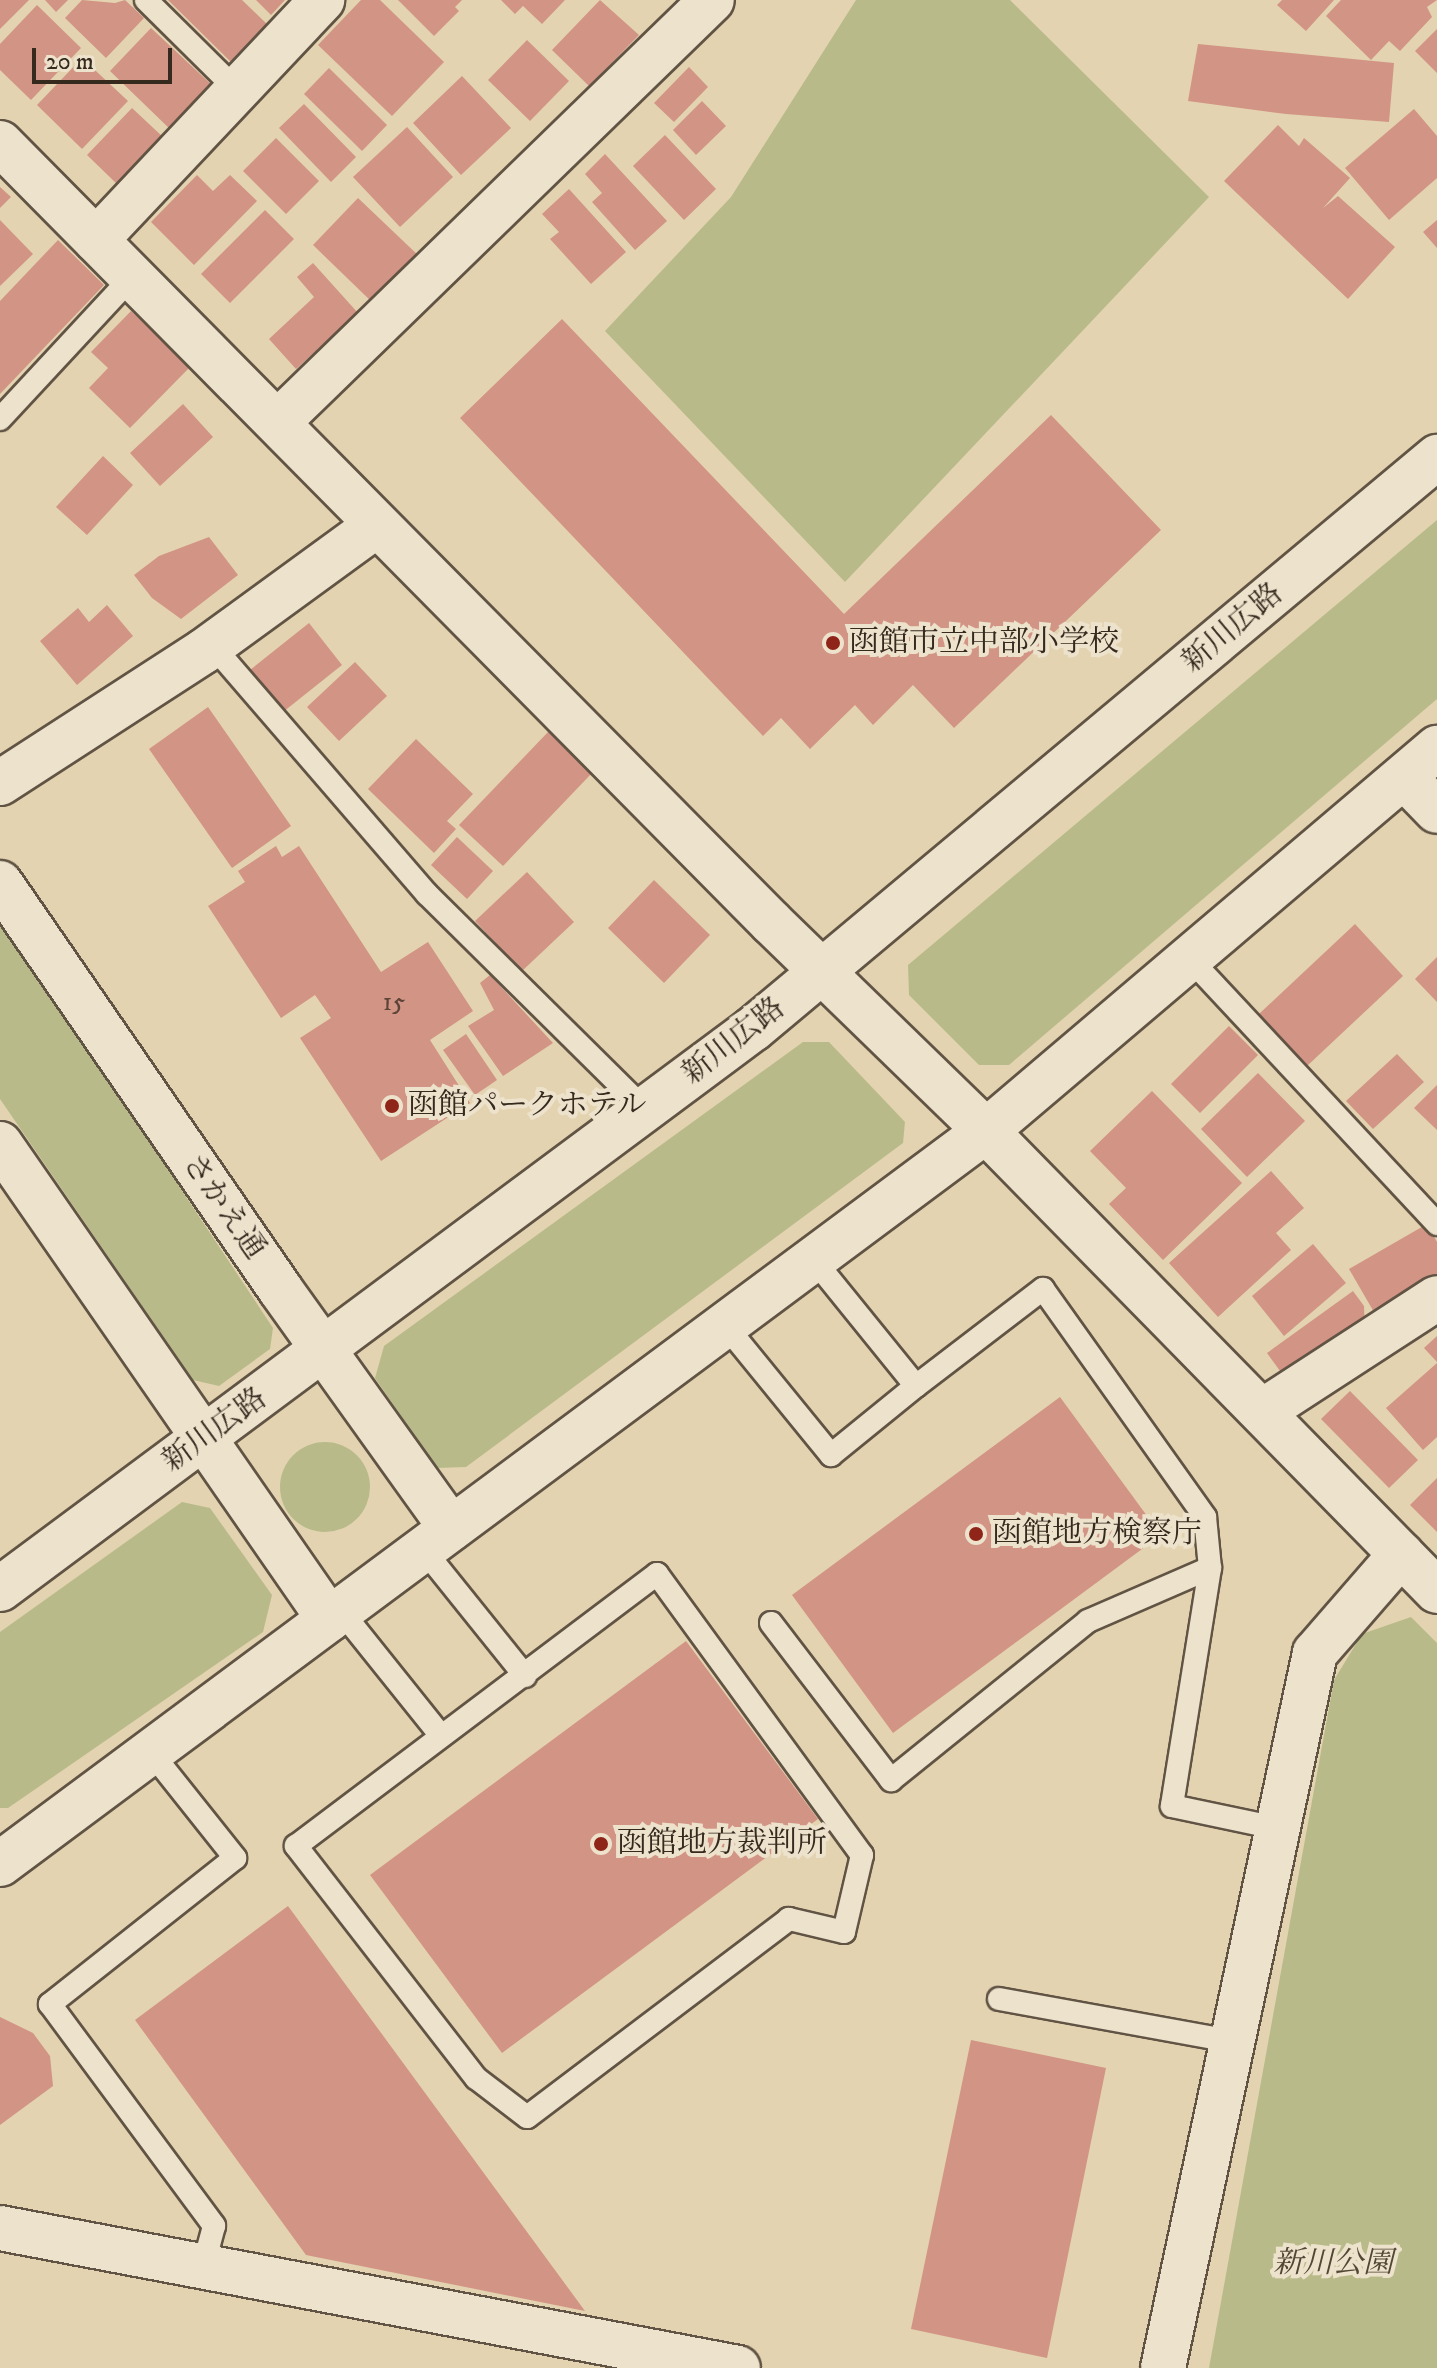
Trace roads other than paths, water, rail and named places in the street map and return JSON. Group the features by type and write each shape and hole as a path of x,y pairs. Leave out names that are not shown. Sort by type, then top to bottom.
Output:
{"street":[{"path":"96,240 322,0"},
{"path":"278,422 690,8"},
{"path":"0,143 823,973 986,1131 1437,1591"},
{"name":"新川広路","path":"0,1589 645,1110 823,973 1437,457"},
{"path":"0,783 212,645 377,525"},
{"path":"0,1864 986,1131 1437,748"},
{"path":"1404,777 1437,811"},
{"name":"さかえ通","path":"0,883 324,1350 437,1538"},
{"path":"0,1144 202,1440 335,1615"},
{"path":"1263,1411 1437,1298"},
{"path":"1163,2368 1315,1653 1401,1554"},
{"path":"0,2228 738,2368"}],"lane":[{"path":"146,0 238,91"},
{"path":"0,419 132,277"},
{"path":"212,645 427,894 645,1110"},
{"path":"1191,960 1437,1224"},
{"path":"814,1260 916,1386"},
{"path":"725,1325 831,1455 1043,1289 1205,1517 1210,1568 1172,1806 1276,1828"},
{"path":"437,1538 525,1676"},
{"path":"771,1623 891,1780 1088,1621 1210,1568"},
{"path":"657,1574 862,1855 844,1932 789,1919 527,2117 476,2078 296,1846 441,1736 657,1574"},
{"path":"335,1615 441,1736"},
{"path":"150,1751 235,1858 50,2004 214,2226 203,2267"},
{"path":"999,1999 1231,2041"}],"place":[{"name":"函館市立中部小学校","path":"833,643"},
{"name":"函館パークホテル","path":"392,1106"},
{"name":"函館地方検察庁","path":"976,1534"},
{"name":"函館地方裁判所","path":"601,1844"}],"park label":[{"name":"新川公園","path":"1333,2264"}]}
